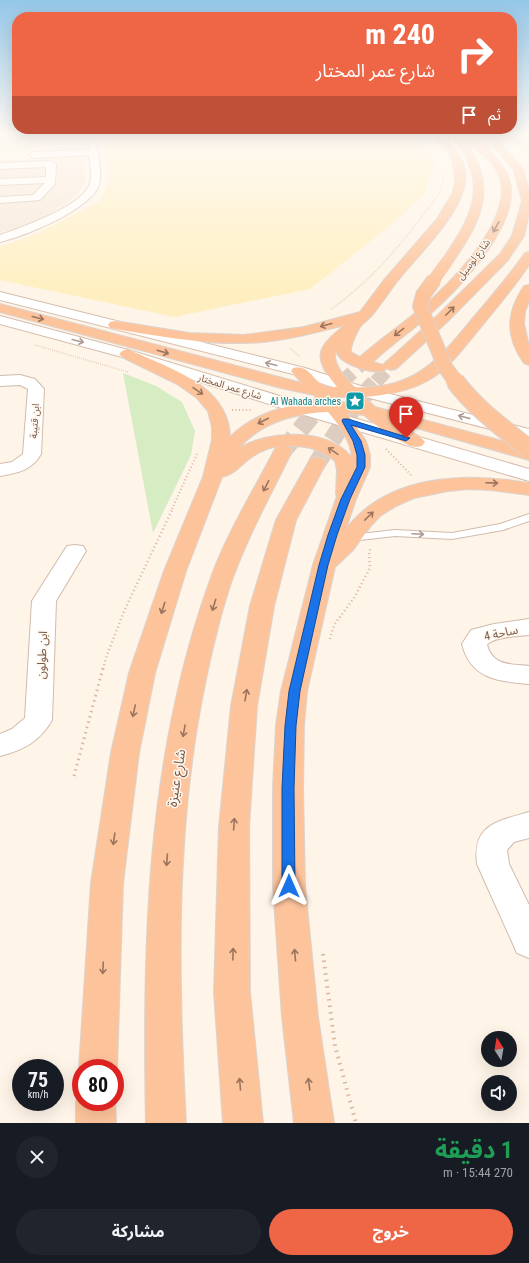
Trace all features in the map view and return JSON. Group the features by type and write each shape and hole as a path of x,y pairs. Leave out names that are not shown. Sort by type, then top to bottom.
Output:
{"highway":[{"path":"416,442 388,427 368,410 353,390 329,364 327,353 332,345 359,320 434,229 453,202 458,188"},
{"path":"480,188 474,217 446,263 423,295 420,306 445,367 462,390 488,416 529,449"},
{"name":"شارع لوسيل","path":"365,361 424,312 452,286 478,255 498,224 507,198 506,188"},
{"name":"شارع لوسيل","path":"391,365 443,318 499,262 518,236 527,201 526,188"},
{"path":"0,308 239,373 307,389 320,391 353,390 412,382 426,375 464,338 507,287 529,256"},
{"path":"529,289 518,311 516,326 521,346 529,360"},
{"path":"115,325 204,339 244,339 305,331 359,320"},
{"path":"359,320 343,348 344,354 350,359 364,365 380,368 402,369 430,365 447,356"},
{"path":"127,354 183,381 203,394 216,410 221,427 221,440 213,477"},
{"path":"299,371 320,391 340,414 357,441 361,455 361,467 346,499 324,565 294,691 290,726 288,788 289,886 300,1017 314,1123"},
{"path":"98,1059 108,883 126,753 142,672 175,571 213,477 231,447 242,435 253,427 275,416 300,408 340,414 368,410 448,430 529,454"},
{"path":"213,477 255,447 268,442 297,440 310,442 329,448 342,457 345,463 346,499"},
{"name":"شارع عنيزة","path":"166,1123 163,1059 162,925 172,801 190,691 220,585 238,541 283,451"},
{"path":"243,1123 232,992 234,827 244,706 262,606 286,520 317,463"},
{"path":"324,565 340,551 361,524 373,512 391,500 425,489 450,485 489,483 529,489"},
{"path":"96,1111 96,1123"}],"street":[{"path":"11,211 36,198 46,188"},
{"path":"0,239 66,211 84,198 92,188"},
{"path":"0,200 36,198"},
{"path":"0,296 299,371 353,390 529,434"},
{"name":"شارع عمر المختار","path":"0,320 127,354 300,408"},
{"name":"ابن قتيبة","path":"0,381 27,381 34,384 36,389 32,454 30,459 23,465 0,470"},
{"path":"340,414 416,442 529,475"},
{"name":"ابن طولون","path":"0,745 18,739 28,733 38,720 44,601 75,551"},
{"name":"ساحة 4","path":"529,627 494,632 480,636 474,644 479,658 486,665 507,673 529,675"},
{"path":"529,825 504,832 495,840 491,850 493,864 529,942"}],"lane":[{"path":"351,538 395,533 452,536 503,527 529,517"}],"path":[{"path":"326,313 344,300 375,272 413,229 440,192 441,188"},
{"path":"278,335 306,362 312,361 329,364"},
{"path":"30,343 135,374"},
{"path":"216,410 260,410 275,416"},
{"path":"395,435 390,443 384,447 425,489"},
{"path":"74,776 107,655 125,610 200,449"},
{"path":"327,647 334,625 354,598 370,568 369,552 376,535"},
{"path":"322,947 335,1046 356,1123"}],"shaded area":[{"path":"0,188 81,188 77,195 63,206 39,219 0,233"}],"green space":[{"path":"123,373 156,386 182,402 195,431 191,455 153,533"}],"sand":[{"path":"105,188 427,188 425,193 397,220 310,289 174,317 0,280 0,247 36,234 100,201"}],"tunnel":[{"path":"342,382 365,361"},
{"path":"376,382 391,365"},
{"path":"283,451 329,394 343,381"},
{"path":"317,463 355,405 377,381"}],"place":[{"name":"Al Wahada arches","path":"355,401"}],"route":[{"path":"289,886 288,788 290,726 294,691 332,535 346,499 361,467 361,455 357,441 345,421 406,438"}]}
